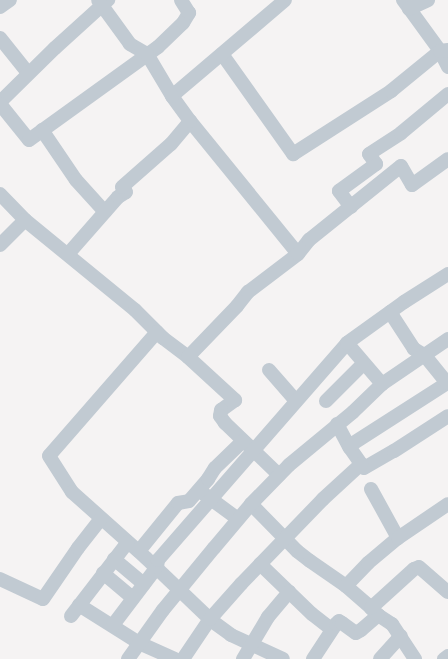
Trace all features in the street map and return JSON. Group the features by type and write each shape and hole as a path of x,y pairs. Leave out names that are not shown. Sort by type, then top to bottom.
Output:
{"street":[{"path":"0,7 10,0"},
{"path":"181,0 189,13 183,23 158,47 147,54 29,140 0,103 28,73 103,2 130,44 147,54 172,96 190,121 298,254"},
{"path":"172,96 286,0"},
{"path":"428,0 406,4 444,50 448,67"},
{"path":"0,38 28,73"},
{"path":"222,54 293,154 391,91 444,50"},
{"path":"351,207 339,191 376,164 369,154 401,133 448,94"},
{"path":"68,254 118,197 126,192 122,187 171,144 190,121"},
{"path":"42,130 76,180 105,212"},
{"path":"188,357 237,306 248,292 298,254 309,240 400,166 412,185 448,159"},
{"path":"0,194 25,220 135,310 157,332 188,357 235,400 221,410 220,416 248,446 279,475"},
{"path":"0,245 25,220"},
{"path":"139,551 178,503 189,502 215,468 248,446 296,401 347,343 390,312 448,274"},
{"path":"349,446 448,384 424,355 414,349 390,312"},
{"path":"157,332 49,456 72,492 157,567 210,619 231,635 283,659"},
{"path":"128,659 180,589 251,504 279,475 337,424 353,412 382,384 448,339"},
{"path":"347,343 382,384"},
{"path":"326,401 364,364"},
{"path":"269,370 296,401"},
{"path":"337,424 349,446 364,468 394,451 448,416"},
{"path":"113,625 157,567 158,560 211,500 248,446"},
{"path":"183,659 210,619 260,564 361,464"},
{"path":"371,489 398,538"},
{"path":"198,490 238,519"},
{"path":"251,504 310,561 346,586 375,612 392,624 416,659"},
{"path":"346,586 368,563 398,538 448,504"},
{"path":"0,578 43,599 78,548 101,519"},
{"path":"128,542 75,611 113,625 139,643 175,659"},
{"path":"114,559 144,584"},
{"path":"260,564 331,629"},
{"path":"312,659 331,629 339,622 356,633 414,569 419,567 448,592"},
{"path":"103,573 133,598"},
{"path":"243,659 268,617 289,592"},
{"path":"380,659 401,636"},
{"path":"444,659 448,656"}]}
